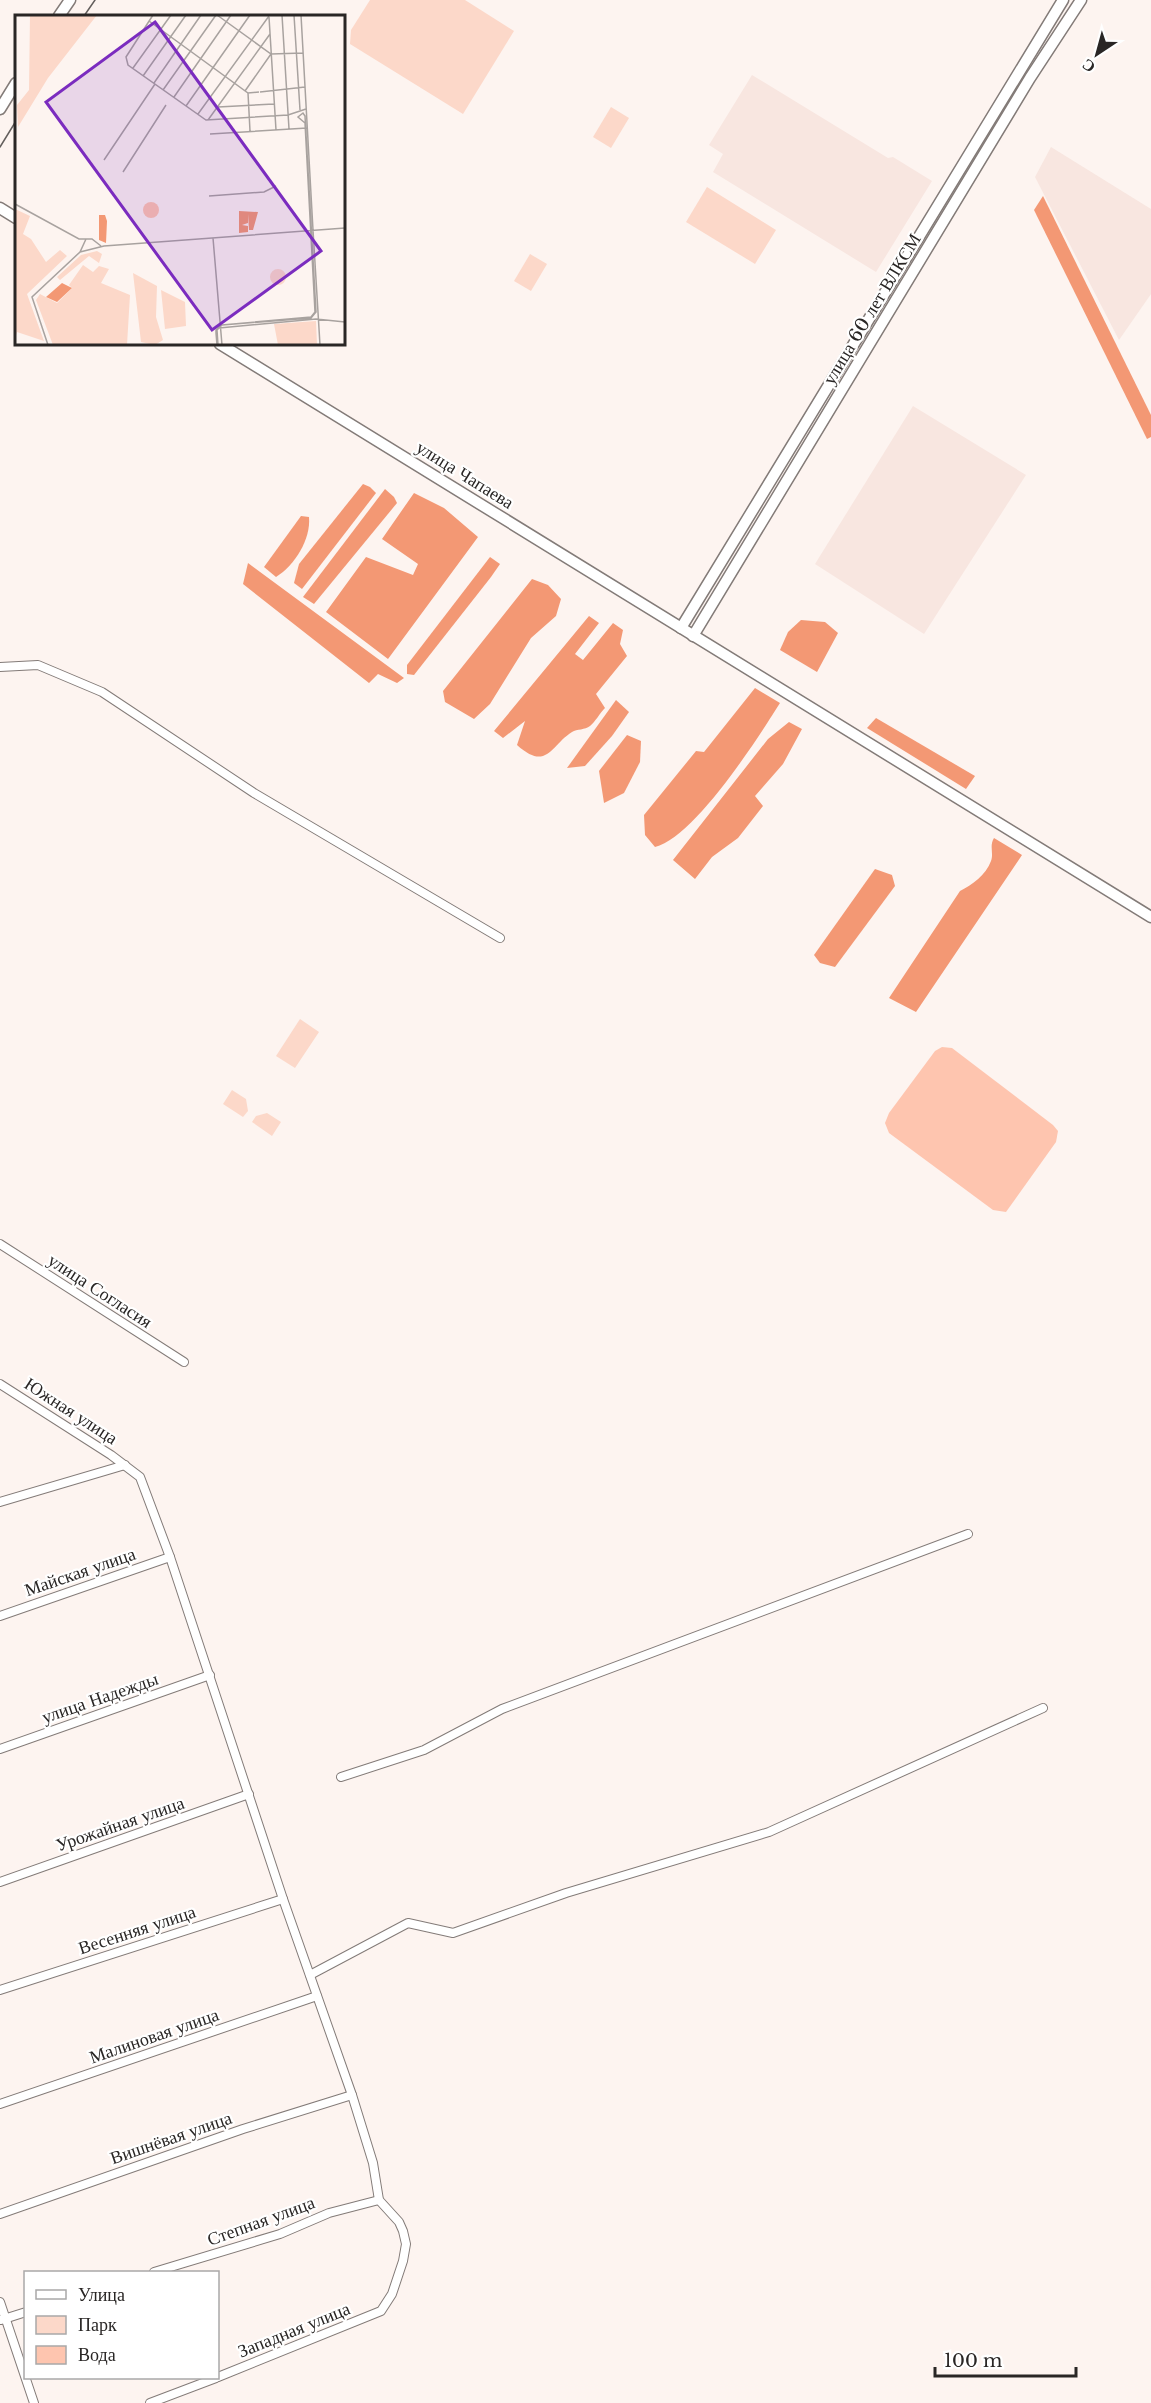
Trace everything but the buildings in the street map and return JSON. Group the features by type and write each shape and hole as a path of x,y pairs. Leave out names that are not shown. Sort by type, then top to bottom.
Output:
{"street":[{"path":"60,15 70,0"},
{"name":"улица 60 лет ВЛКСМ","path":"681,628 1063,0"},
{"name":"улица 60 лет ВЛКСМ","path":"693,636 1023,91 1081,0"},
{"path":"0,109 15,85"},
{"path":"0,208 15,217"},
{"name":"улица Чапаева","path":"222,345 1151,917"},
{"path":"0,668 38,665 102,692 254,793 500,938"},
{"name":"улица Согласия","path":"0,1244 184,1362"},
{"name":"Южная улица","path":"0,1384 141,1477 210,1675 283,1899 352,2095 374,2163 379,2200"},
{"path":"0,1502 124,1465"},
{"path":"341,1777 424,1750 502,1709 968,1534"},
{"name":"Майская улица","path":"0,1616 170,1557"},
{"name":"улица Надежды","path":"0,1749 210,1675"},
{"path":"310,1975 408,1923 453,1933 566,1893 769,1832 1043,1708"},
{"name":"Урожайная улица","path":"0,1881 249,1794"},
{"name":"Весенняя улица","path":"0,1990 283,1899"},
{"name":"Малиновая улица","path":"0,2104 317,1996"},
{"name":"Вишнёвая улица","path":"0,2214 243,2129 352,2095"},
{"name":"Степная улица","path":"157,2271 279,2234 328,2213 379,2200"},
{"name":"Западная улица","path":"219,2376 381,2311 392,2295 398,2279 406,2244 399,2222 379,2200"},
{"path":"0,2302 2,2319 24,2377"},
{"path":"2,2319 24,2313"},
{"path":"25,2379 34,2403"},
{"name":"Западная улица","path":"150,2403 212,2379"}],"shaded area":[{"path":"752,75 888,158 893,157 932,181 876,272 713,172 723,154 709,145"},
{"path":"1051,147 1151,209 1151,294 1119,340 1035,177"},
{"path":"1043,196 1151,415 1151,437 1147,439 1034,210"},
{"path":"913,406 1026,475 924,634 815,564"},
{"path":"363,484 376,493 302,589 294,583 299,564"},
{"path":"385,489 397,503 314,604 303,597"},
{"path":"414,493 444,508 478,537 388,659 326,612 366,557 413,575 418,564 382,539"},
{"path":"301,516 309,517 304,542 295,559 276,577 264,567"},
{"path":"490,557 500,564 491,577 414,675 407,674 407,665"},
{"path":"248,563 404,678 397,683 378,674 369,683 243,584"},
{"path":"532,579 548,585 561,599 556,616 531,638 490,704 474,719 445,702 443,691"},
{"path":"589,616 599,623 575,654 583,660 613,623 623,630 620,644 627,656 596,694 605,708 592,724 572,732 548,754 535,756 527,753 517,745 525,721 503,738 494,731"},
{"path":"801,620 825,622 838,633 817,672 780,650 788,632"},
{"path":"755,688 780,703 741,762 706,807 671,840 655,847 645,835 644,815 696,751 704,752"},
{"path":"616,700 629,712 612,736 585,766 567,768"},
{"path":"876,718 975,776 966,789 867,728"},
{"path":"789,722 802,729 783,764 755,796 763,806 738,838 712,857 695,879 673,860 768,739"},
{"path":"627,735 641,741 640,762 624,793 604,803 599,771"},
{"path":"994,838 1022,855 916,1012 889,998 960,891 974,883 986,871 992,858"},
{"path":"875,869 892,875 895,886 835,967 820,963 814,955"}],"green space":[{"path":"370,0 465,0 514,31 463,114 350,44 351,30"},
{"path":"611,107 629,118 611,148 593,137"},
{"path":"707,187 776,230 755,264 686,222"},
{"path":"530,254 547,264 531,291 514,281"},
{"path":"300,1019 319,1032 295,1068 276,1056"},
{"path":"232,1090 246,1099 248,1111 243,1117 223,1104"},
{"path":"267,1113 281,1122 272,1136 252,1122 256,1116"}],"water":[{"path":"942,1047 952,1048 1058,1131 1056,1142 1006,1212 993,1210 889,1133 885,1123 889,1113 935,1051"}],"tram line":[{"path":"85,15 95,0"},
{"path":"0,147 15,123"}]}
